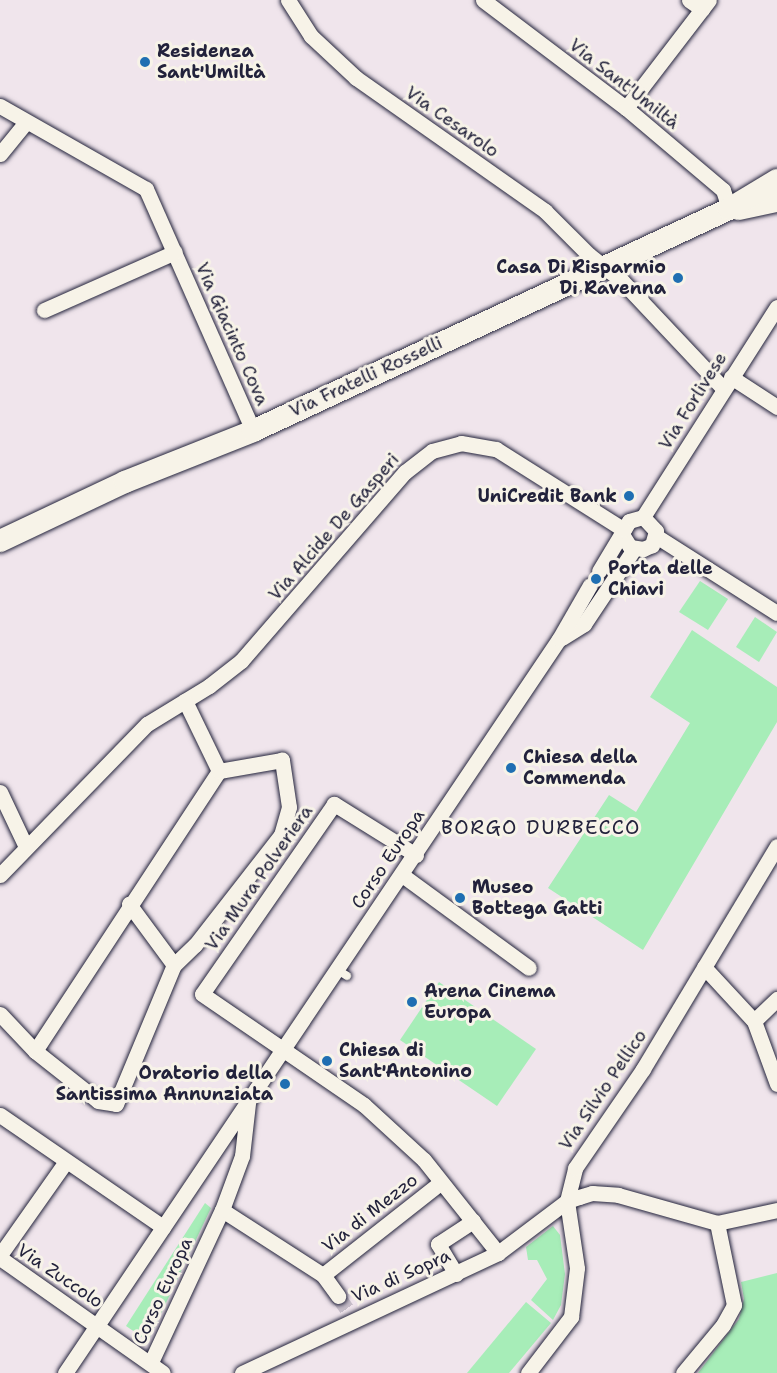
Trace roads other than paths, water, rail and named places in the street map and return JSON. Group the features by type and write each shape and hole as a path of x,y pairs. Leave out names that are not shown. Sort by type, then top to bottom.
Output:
{"main road":[{"name":"Via Fratelli Rosselli","path":"0,541 125,482 253,431 729,209 777,180"},
{"name":"Via Fratelli Rosselli","path":"729,209 771,206"}],"street":[{"name":"Via Cesarolo","path":"288,0 311,36 357,78 545,210 727,382 777,407"},
{"name":"Via Sant'Umiltà","path":"483,0 626,108 723,190 729,209"},
{"path":"626,108 706,5 689,0"},
{"name":"Via Giacinto Cova","path":"0,106 146,189 253,431"},
{"path":"0,153 26,122"},
{"name":"Via Giacinto Cova","path":"44,310 175,252"},
{"name":"Via Forlivese","path":"599,571 624,533 629,521 643,517 727,382 777,307"},
{"name":"Via Alcide De Gasperi","path":"0,875 147,724 185,701 241,661 405,472 432,451 461,442 496,449 624,533"},
{"path":"624,533 634,549 648,548 656,536 655,526 643,517"},
{"path":"656,536 777,613"},
{"name":"Corso Europa","path":"559,639 584,624 634,549"},
{"name":"Corso Europa","path":"65,1373 281,1050 341,973 402,875 459,800 590,585"},
{"path":"185,701 219,771"},
{"path":"0,1014 35,1051 98,1101 116,1104 174,965 195,945 281,835 289,807 282,760 219,771 129,904 35,1051"},
{"path":"0,792 26,847"},
{"name":"Via Mura Polveriera","path":"281,1050 201,994 334,804 416,855"},
{"name":"Via Silvio Pellico","path":"528,1373 571,1317 577,1268 567,1201 574,1168 643,1069 777,846"},
{"path":"402,875 529,968"},
{"path":"129,904 174,965"},
{"path":"704,967 754,1021 777,1084"},
{"path":"754,1021 777,999"},
{"path":"281,1050 364,1105 424,1160 498,1253"},
{"name":"Corso Europa","path":"151,1362 222,1210 242,1156 248,1100"},
{"path":"0,1115 65,1163 163,1227"},
{"path":"0,1257 65,1163"},
{"name":"Via di Mezzo","path":"322,1275 441,1182"},
{"path":"567,1201 592,1193 618,1195 717,1223 777,1210"},
{"name":"Via di Sopra","path":"242,1373 352,1315 456,1274 498,1253 567,1201"},
{"path":"222,1210 322,1275 338,1296"},
{"path":"456,1274 438,1244 473,1221"},
{"path":"683,1373 723,1325 734,1305 717,1223"},
{"name":"Via Zuccolo","path":"0,1257 98,1325"},
{"name":"Corso Europa","path":"98,1325 164,1373"}],"tunnel":[{"path":"338,1296 349,1312"}],"place":[{"name":"Residenza Sant'Umiltà","path":"145,62"},
{"name":"Casa Di Risparmio Di Ravenna","path":"678,278"},
{"name":"UniCredit Bank","path":"629,496"},
{"name":"Porta delle Chiavi","path":"596,579"},
{"name":"Chiesa della Commenda","path":"511,768"},
{"name":"Museo Bottega Gatti","path":"460,898"},
{"name":"Arena Cinema Europa","path":"412,1002"},
{"name":"Chiesa di Sant'Antonino","path":"327,1061"},
{"name":"Oratorio della Santissima Annunziata","path":"285,1084"}],"district":[{"name":"BORGO DURBECCO","path":"541,827"}]}
